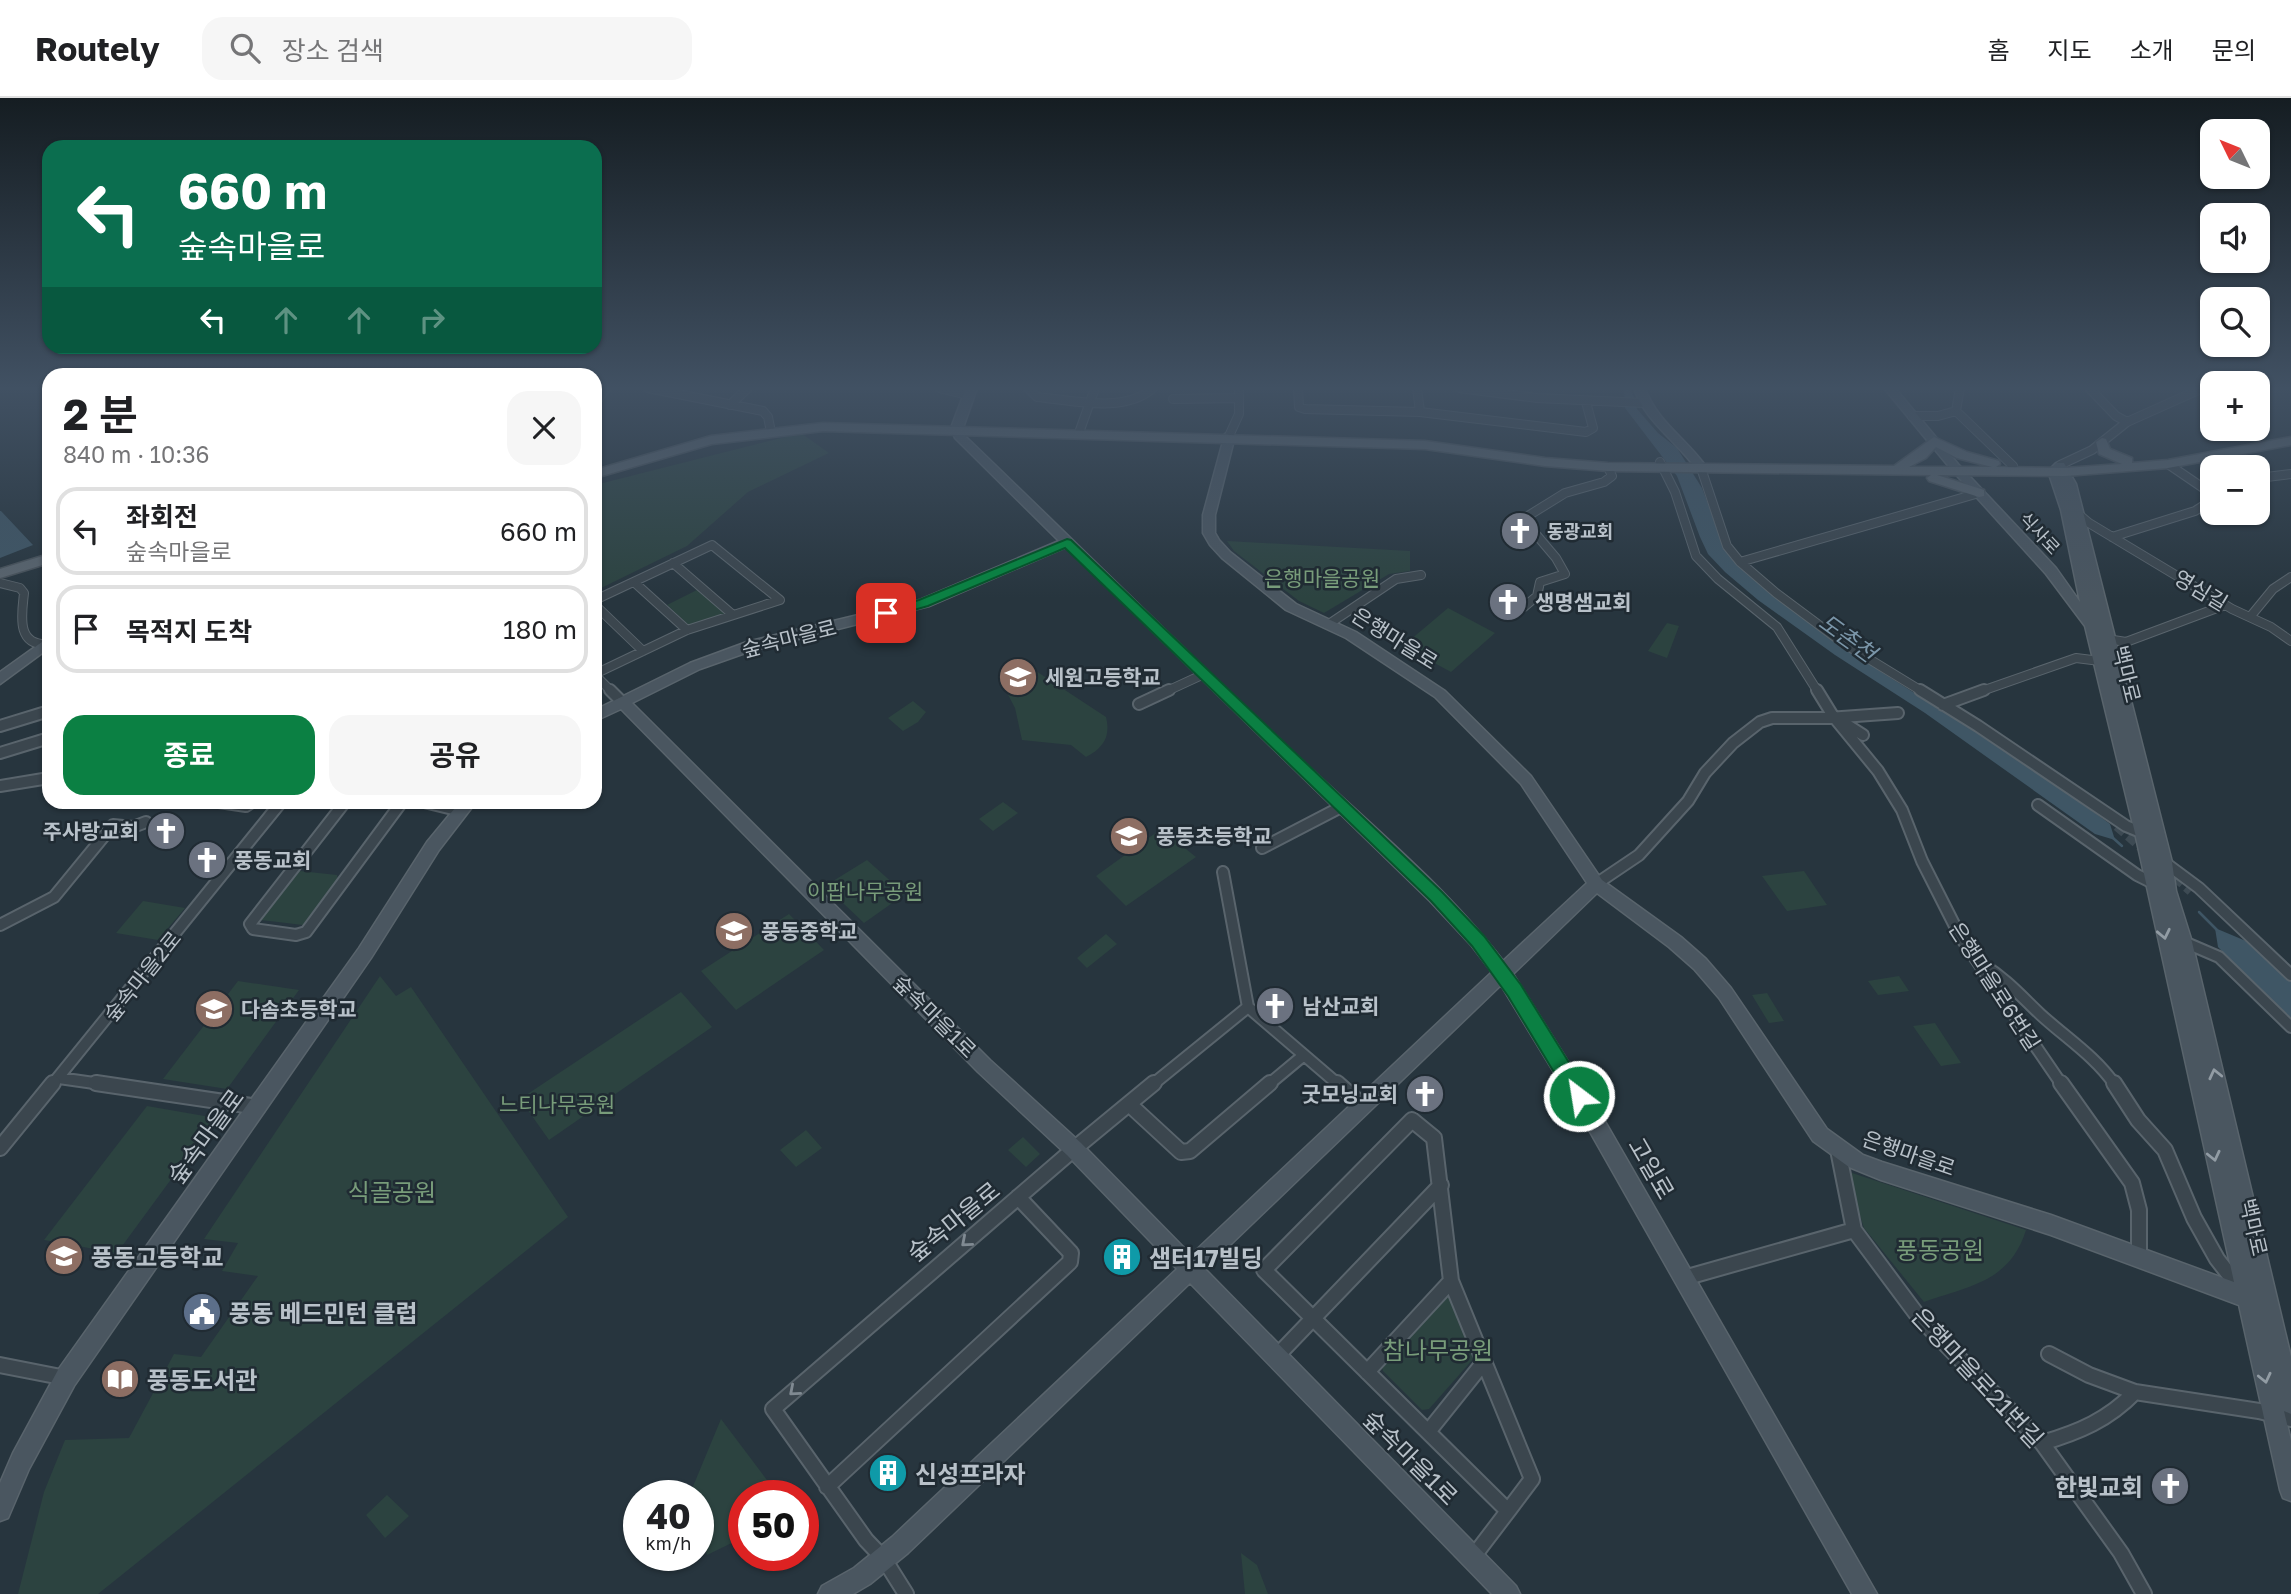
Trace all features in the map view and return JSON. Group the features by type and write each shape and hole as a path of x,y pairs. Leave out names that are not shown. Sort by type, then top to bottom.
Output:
{"main road":[{"path":"602,470 637,458"},
{"path":"602,470 645,458"},
{"name":"고일로","path":"981,458 1436,896 1478,941 1503,975 1592,1117 1865,1594"},
{"name":"은행마을로","path":"1224,458 1209,515 1209,533 1226,555 1291,607 1351,635 1440,694 1526,780 1596,884 1666,934 1700,964 1724,993 1820,1135 1838,1150 1881,1171 2051,1225 2270,1306"},
{"path":"1515,458 1608,467 1695,465 2060,469 2168,464 2197,458"},
{"path":"1558,458 1663,465"},
{"path":"1689,458 1695,465"},
{"path":"1902,468 1917,458"},
{"name":"식사로","path":"1948,458 2051,570 2100,634"},
{"path":"1973,458 2006,466"},
{"path":"2119,458 2127,461"},
{"path":"1957,468 2006,466 2060,469 2157,458"},
{"path":"1902,468 1979,493"},
{"name":"백마로","path":"2060,469 2076,512 2100,634 2100,661 2143,833 2161,887 2184,942 2270,1306 2286,1363 2291,1403"},
{"name":"백마로","path":"2060,469 2067,510 2164,862 2161,887 2246,1297 2282,1417 2291,1490"},
{"name":"숲속마을로","path":"602,712 695,666 747,647 924,603 1067,542"},
{"path":"0,572 42,558"},
{"path":"0,679 42,647"},
{"name":"숲속마을1로","path":"622,702 984,1066 1074,1149 1508,1594"},
{"name":"숲속마을로","path":"0,1510 21,1461 66,1377 365,953 433,846 463,809"},
{"path":"830,1594 862,1576 884,1559 1191,1271 1596,884"}],"street":[{"path":"1999,458 2006,466"},
{"path":"2060,469 2077,458"},
{"path":"2168,464 2200,486"},
{"name":"은행마을로6번길","path":"1663,465 1696,556 1718,579 1777,627 1833,716 1892,791 1941,901 1976,960 2132,1182 2139,1210 2139,1259"},
{"path":"1695,465 1727,546 1740,562 1821,627 2126,826 2143,833"},
{"path":"1524,607 1537,596 1540,582 1565,574 1556,558 1523,519 1565,492 1605,482 1612,476 1608,467"},
{"path":"2270,477 2291,474"},
{"path":"1740,562 1979,493"},
{"path":"2112,537 2184,515 2200,506"},
{"name":"영심길","path":"2076,512 2112,537 2225,605 2291,641"},
{"path":"602,597 712,545 780,600 687,630 602,672"},
{"path":"673,563 733,615"},
{"path":"1329,624 1396,579 1421,575"},
{"path":"2250,617 2288,581"},
{"path":"634,582 687,630"},
{"path":"0,583 20,587 24,593 20,613 22,624 33,641 42,642"},
{"path":"2100,634 2126,642 2225,605"},
{"path":"602,612 643,651"},
{"path":"1943,705 2076,658 2100,661"},
{"path":"1139,704 1205,674"},
{"name":"숲속마을1로","path":"602,682 622,702"},
{"path":"0,726 42,713"},
{"path":"1596,884 1639,855 1688,801 1705,773 1733,743 1760,722 1772,718 1898,713"},
{"path":"1833,716 1863,735"},
{"path":"0,753 42,740"},
{"path":"0,786 42,779"},
{"path":"2085,797 2118,826"},
{"path":"2038,804 2137,874 2161,887"},
{"path":"1262,848 1341,807"},
{"name":"숲속마을2로","path":"0,1148 275,809"},
{"path":"339,809 250,924 253,929 296,935 306,932 397,809"},
{"path":"0,925 54,897 113,825 133,827 146,822"},
{"path":"2164,862 2199,888 2291,975"},
{"path":"1223,872 1248,1007 1363,1106"},
{"path":"2191,891 2222,920 2245,933"},
{"path":"2184,942 2219,957 2291,1027"},
{"name":"백마로","path":"1976,960 2006,979 2040,1014 2102,1066 2138,1121 2165,1150 2178,1175 2194,1218 2217,1259 2246,1297"},
{"path":"2002,998 2023,996"},
{"path":"1018,1197 1248,1007"},
{"path":"1129,1104 1181,1152 1190,1152 1304,1055"},
{"path":"59,1078 258,1107"},
{"path":"1474,1557 1532,1479 1451,1281 1434,1138 1412,1121 1264,1270 1508,1511"},
{"name":"은행마을로21번길","path":"1838,1150 1854,1230 1918,1316 2042,1443 2122,1553 2144,1594"},
{"path":"1276,1357 1441,1185"},
{"name":"숲속마을로","path":"827,1487 1070,1262 1072,1253 1018,1197 773,1409 827,1487 866,1540 884,1559 906,1594"},
{"path":"1684,1278 1854,1230"},
{"path":"1367,1372 1451,1281"},
{"path":"2049,1354 2089,1375 2135,1392 2282,1417"},
{"path":"1428,1432 1484,1362"},
{"path":"0,1365 66,1377"},
{"path":"2042,1443 2086,1430 2116,1413 2135,1392"}],"green space":[{"path":"703,458 819,458 748,492 687,546 602,588 602,483"},
{"name":"은행마을공원","path":"1227,541 1410,551 1410,571 1389,574 1324,613 1299,601 1234,551"},
{"path":"699,589 728,613 690,626 667,605"},
{"path":"1448,608 1495,633 1451,672 1403,646"},
{"path":"1667,623 1679,626 1667,658 1648,651"},
{"path":"1036,671 1106,717 1106,736 1101,746 1092,754 1086,757 1071,745 1022,740 1015,708 1003,685"},
{"path":"913,701 926,712 918,722 903,731 888,718"},
{"path":"1003,802 1018,813 993,831 979,819"},
{"path":"1161,829 1196,857 1126,906 1096,876"},
{"name":"이팝나무공원","path":"867,860 905,894 864,923 825,886"},
{"path":"1804,871 1827,905 1787,911 1762,876"},
{"path":"294,872 337,875 338,879 303,925 261,920 261,916"},
{"path":"143,901 185,908 158,940 116,933"},
{"path":"789,914 824,950 736,1010 701,971"},
{"path":"1106,934 1117,944 1087,968 1077,958"},
{"name":"식골공원","path":"380,976 396,996 411,987 568,1217 98,1594 18,1594 44,1492 65,1440 129,1438 174,1354 201,1357 258,1276 222,1271 238,1243 204,1239"},
{"path":"1899,976 1909,991 1878,995 1868,981"},
{"path":"238,981 299,990 227,1089 163,1079"},
{"name":"느티나무공원","path":"681,992 712,1027 549,1140 520,1099"},
{"path":"1767,993 1784,1021 1769,1023 1752,995"},
{"path":"1935,1023 1961,1063 1941,1066 1913,1026"},
{"path":"147,1106 216,1118 117,1253 44,1240"},
{"path":"806,1130 822,1148 796,1167 780,1150"},
{"path":"1023,1137 1040,1154 1026,1167 1008,1150"},
{"name":"풍동공원","path":"1846,1171 2026,1230 2010,1261 1999,1271 1972,1286 1924,1302 1864,1228"},
{"name":"참나무공원","path":"1443,1294 1452,1296 1474,1349 1474,1358 1429,1409 1422,1410 1383,1371 1381,1364"},
{"path":"721,1419 767,1480 728,1480 728,1545 714,1552 714,1480 696,1480"},
{"path":"387,1495 409,1516 385,1538 366,1515"},
{"path":"1241,1553 1257,1565 1268,1594 1245,1594"}],"water":[{"path":"1663,458 1683,458 1702,488 1723,543 1773,594 1839,645 2042,774 2110,824 2115,840 2095,834 1925,713 1835,655 1758,600 1708,554 1677,476"},
{"path":"1,511 33,545 0,558"},
{"path":"2215,928 2246,941 2291,979 2291,1023 2218,947"}],"waterway":[{"name":"도촌천","path":"2113,838 2122,846"},
{"name":"도촌천","path":"2199,912 2217,930"}],"tunnel":[{"path":"2117,826 2147,852"},
{"path":"2164,867 2191,891"}],"place":[{"name":"동광교회","path":"1520,531"},
{"name":"생명샘교회","path":"1508,602"},
{"name":"세원고등학교","path":"1018,677"},
{"name":"주사랑교회","path":"166,831"},
{"name":"풍동초등학교","path":"1129,836"},
{"name":"풍동교회","path":"207,860"},
{"name":"풍동중학교","path":"734,931"},
{"name":"남산교회","path":"1275,1006"},
{"name":"다솜초등학교","path":"214,1009"},
{"name":"굿모닝교회","path":"1425,1094"},
{"name":"풍동고등학교","path":"64,1256"},
{"name":"샘터17빌딩","path":"1122,1257"},
{"name":"풍동 베드민턴 클럽","path":"202,1312"},
{"name":"풍동도서관","path":"120,1379"},
{"name":"신성프라자","path":"888,1473"},
{"name":"한빛교회","path":"2170,1486"}],"route":[{"path":"886,613 924,603 1067,542 1436,896 1478,941 1515,990 1579,1096"}]}
